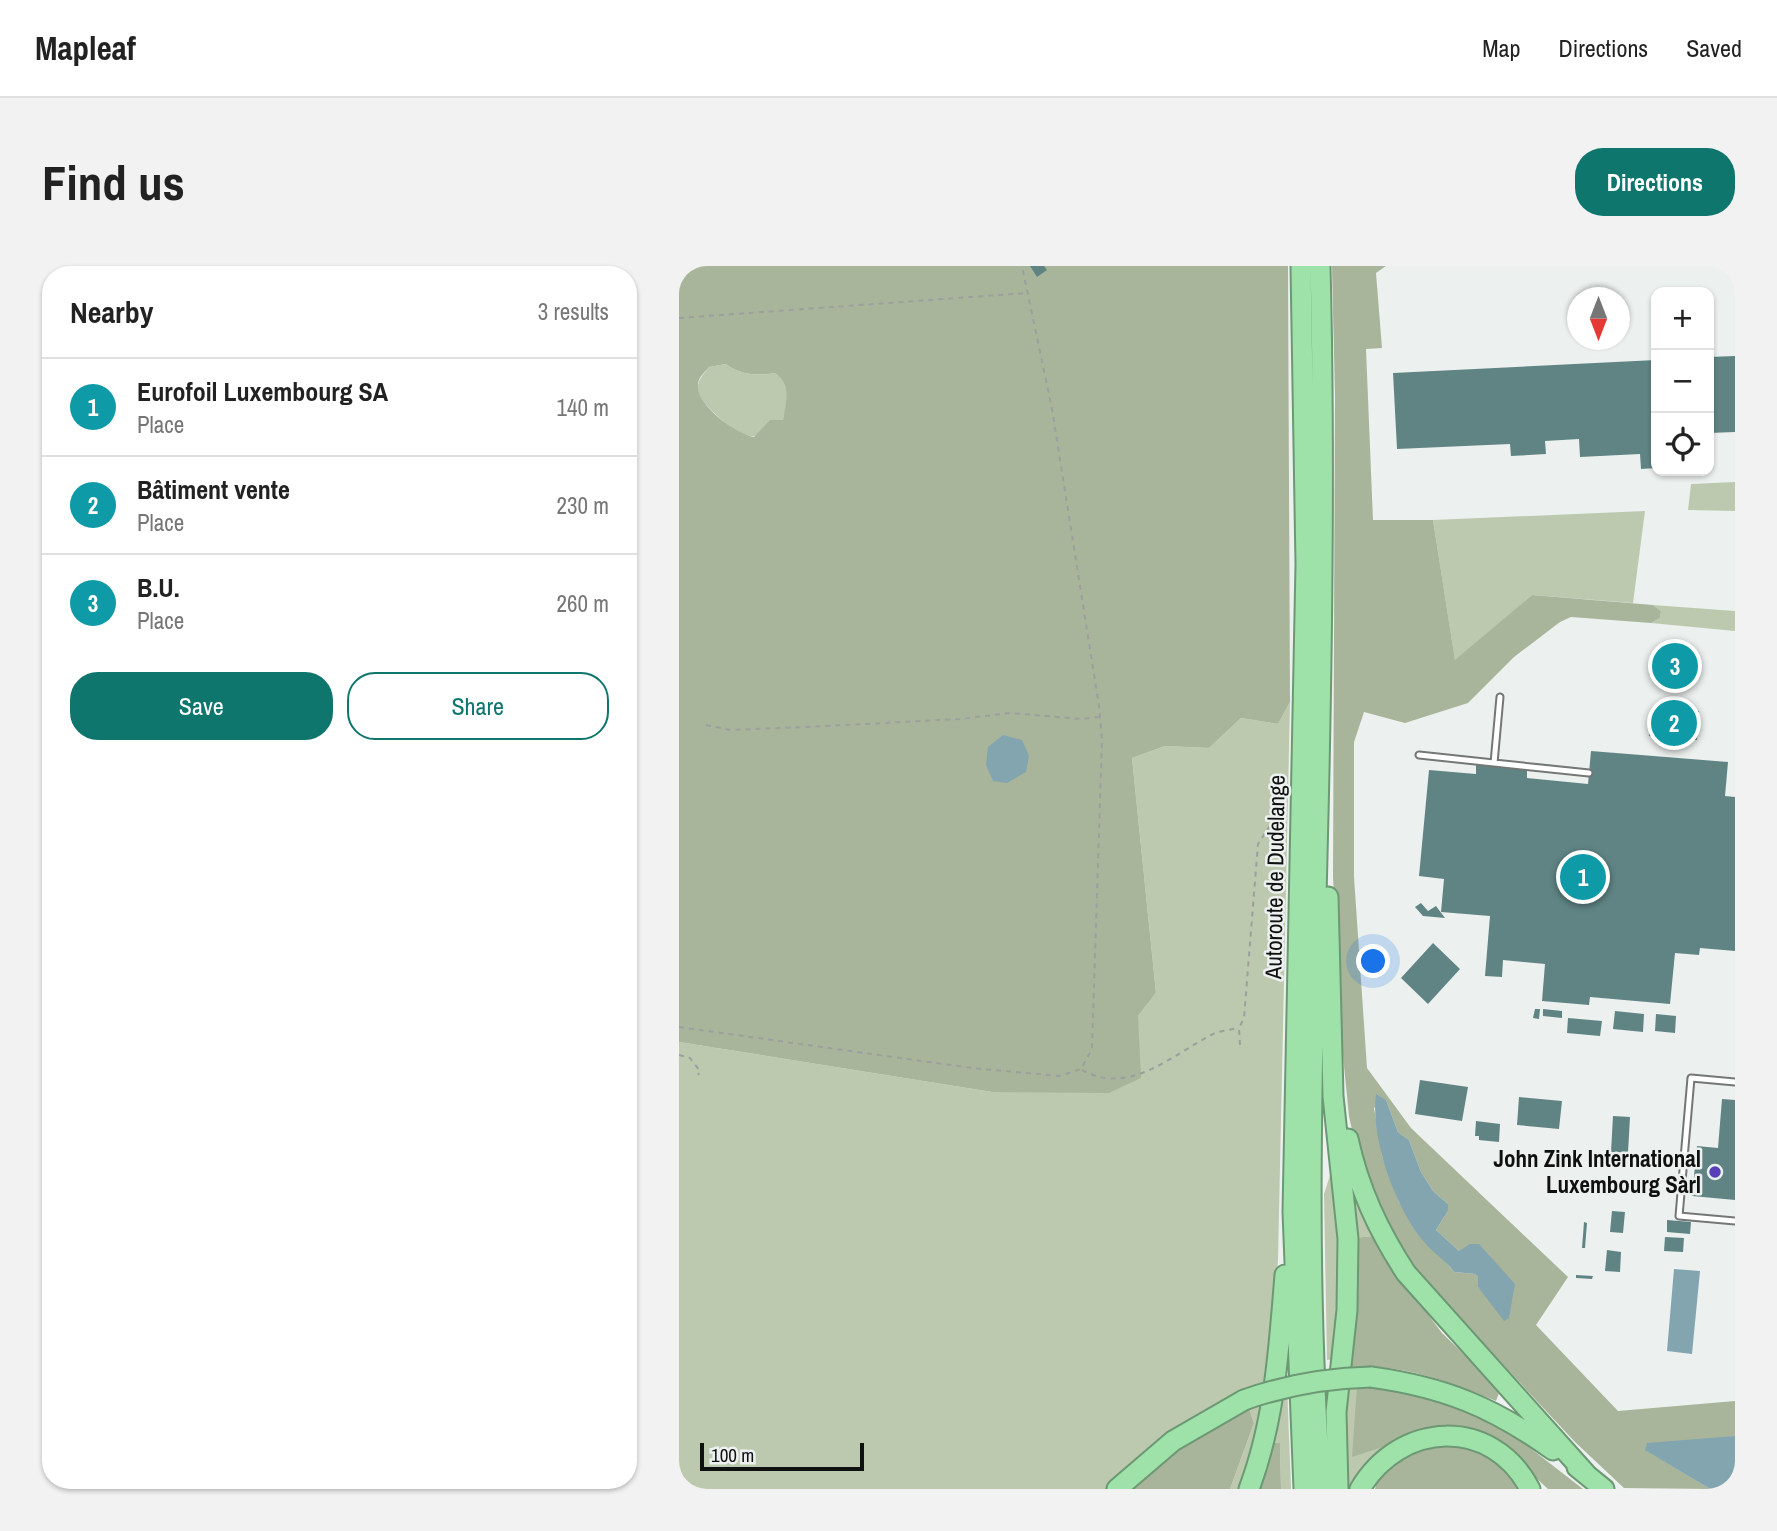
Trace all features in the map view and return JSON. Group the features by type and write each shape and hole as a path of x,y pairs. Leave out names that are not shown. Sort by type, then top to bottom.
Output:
{"highway":[{"name":"Autoroute de Dudelange","path":"1301,266 1306,565 1293,1212 1304,1489"},
{"name":"Autoroute de Dudelange","path":"1320,266 1319,758 1311,1103 1317,1433 1321,1489"},
{"path":"1319,758 1333,1040 1333,1096 1348,1276 1336,1412 1338,1489"},
{"path":"1333,1040 1343,1116 1354,1164 1365,1200 1383,1237 1405,1273 1587,1475"},
{"path":"1249,1489 1264,1444 1277,1377 1286,1261 1293,1212"},
{"path":"1117,1489 1173,1441 1244,1400 1284,1387 1319,1380 1371,1377 1420,1384 1465,1398 1529,1432 1604,1489"},
{"path":"1360,1489 1383,1458 1405,1445 1446,1436 1486,1445 1520,1471 1530,1489"}],"lane":[{"path":"1494,763 1500,697"},
{"path":"1419,755 1589,773"},
{"path":"1735,1082 1691,1078 1679,1216 1735,1221"}],"path":[{"path":"679,1027 972,1068 1059,1076 1081,1069 1092,1049 1100,717 1052,409 1023,266"},
{"path":"679,317 1028,293"},
{"path":"706,725 730,730 806,727 960,719 1010,713 1082,719 1100,717"},
{"path":"1240,1045 1239,1028 1244,1018 1258,844 1271,824"},
{"path":"1081,1069 1097,1078 1125,1078 1146,1073 1214,1033 1239,1028"},
{"path":"679,1055 691,1058 700,1071 698,1075"}],"green space":[{"path":"679,266 1288,266 1290,702 1278,724 1241,718 1209,748 1165,746 1132,758 1156,993 1138,1016 1141,1078 1109,1093 992,1092 679,1042","holes":["726,364 749,374 775,373 786,388 783,420 770,420 754,437 746,435 716,416 701,398 698,389 700,378 709,367"]},
{"path":"1332,266 1386,266 1376,273 1382,348 1366,349 1373,520 1433,520 1455,660 1532,595 1653,605 1661,611 1660,618 1651,623 1571,617 1560,622 1514,657 1468,703 1405,723 1364,712 1354,742 1354,877 1367,1068 1411,1128 1568,1277 1536,1325 1618,1411 1735,1401 1735,1436 1646,1450 1710,1489 1624,1488 1575,1442 1416,1271 1377,1209 1359,1163 1349,1116 1341,1036 1333,876 1335,397","holes":["1386,1100 1398,1132 1409,1140 1421,1172 1433,1191 1448,1204 1448,1211 1436,1230 1459,1251 1509,1318 1478,1287 1478,1277 1475,1274 1454,1272 1399,1202 1382,1156 1374,1108"]},
{"path":"726,364 743,372 775,373 786,388 783,420 754,436 739,432 712,411 700,396 698,383 709,367"},
{"path":"1735,482 1735,511 1688,510 1691,484"},
{"path":"1645,511 1633,603 1532,595 1455,661 1433,520"},
{"path":"1653,605 1735,611 1735,631 1651,623 1660,618 1661,611"},
{"path":"1290,702 1278,1259 1272,1357 1265,1408 1242,1489 1230,1489 1254,1423 1248,1406 1259,1383 1217,1405 1159,1443 1106,1489 679,1489 679,1042 992,1092 1138,1016 1156,993 1132,758 1165,746 1209,748 1241,718 1278,724"},
{"path":"1333,1166 1338,1238 1338,1310 1334,1359 1327,1360 1324,1194"},
{"path":"1353,1184 1373,1236 1354,1238 1349,1185"},
{"path":"1373,1236 1378,1248 1442,1333 1500,1390 1496,1401 1459,1386 1404,1370 1346,1367 1354,1238"},
{"path":"1286,1358 1291,1489 1281,1489 1280,1443 1269,1443"},
{"path":"1357,1386 1395,1443 1354,1489 1347,1489 1344,1387"},
{"path":"1357,1386 1402,1388 1494,1420 1583,1489 1548,1489 1514,1457 1462,1429 1427,1427 1395,1443 1352,1457"},
{"path":"1248,1406 1254,1423 1230,1489 1129,1489 1160,1460"},
{"path":"1269,1443 1280,1443 1281,1489 1254,1489"},
{"path":"1442,1444 1477,1452 1495,1462 1520,1489 1375,1489 1380,1472 1418,1448"}],"water":[{"path":"1003,735 1022,740 1029,756 1026,772 1007,783 993,781 986,765 988,747"},
{"path":"1376,1094 1386,1100 1398,1132 1409,1140 1421,1172 1433,1191 1448,1204 1448,1211 1436,1230 1459,1251 1470,1244 1479,1244 1515,1284 1509,1318 1504,1321 1478,1287 1478,1277 1475,1274 1454,1272 1424,1242 1403,1211 1381,1151 1375,1112"},
{"path":"1674,1269 1700,1271 1692,1354 1667,1351"},
{"path":"1735,1436 1735,1489 1710,1489 1645,1450 1647,1443"}],"building":[{"path":"1030,266 1044,266 1047,270 1037,277"},
{"path":"1735,356 1735,432 1714,433 1714,357"},
{"path":"1651,360 1651,468 1641,469 1640,454 1580,457 1579,439 1545,441 1546,454 1511,456 1510,444 1397,449 1393,373"},
{"path":"1651,653 1700,656 1699,678 1649,675"},
{"path":"1652,707 1699,711 1697,740 1649,736"},
{"path":"1591,751 1728,762 1725,796 1735,797 1735,951 1700,948 1699,955 1675,953 1670,1004 1590,997 1589,1005 1542,1001 1545,964 1503,960 1502,977 1485,976 1490,916 1441,912 1444,879 1419,876 1429,770 1476,774 1476,765 1527,769 1527,778 1588,784"},
{"path":"1421,903 1428,911 1436,906 1445,918 1423,916 1415,907"},
{"path":"1433,943 1460,969 1428,1004 1401,978"},
{"path":"1535,1009 1540,1009 1539,1019 1533,1018"},
{"path":"1543,1009 1562,1011 1562,1018 1543,1016"},
{"path":"1615,1011 1644,1014 1643,1032 1613,1029"},
{"path":"1656,1014 1676,1016 1675,1033 1655,1031"},
{"path":"1568,1018 1602,1021 1600,1036 1567,1033"},
{"path":"1420,1080 1468,1087 1462,1121 1415,1114"},
{"path":"1519,1097 1562,1101 1559,1129 1517,1125"},
{"name":"John Zink International Luxembourg Sàrl","path":"1722,1099 1735,1100 1735,1200 1692,1196 1697,1146 1718,1148"},
{"path":"1613,1116 1630,1117 1628,1153 1611,1152"},
{"path":"1476,1121 1500,1124 1499,1142 1479,1140 1479,1136 1475,1136"},
{"path":"1612,1211 1625,1212 1623,1233 1610,1232"},
{"path":"1667,1220 1691,1222 1690,1234 1667,1232"},
{"path":"1584,1222 1587,1223 1585,1248 1582,1248"},
{"path":"1665,1237 1684,1238 1683,1252 1664,1251"},
{"path":"1607,1250 1621,1252 1620,1272 1605,1271"},
{"path":"1576,1275 1593,1276 1592,1279 1576,1278"}],"place":[{"name":"B.U.","path":"1675,666"},
{"name":"Bâtiment vente","path":"1674,723"},
{"name":"Eurofoil Luxembourg SA","path":"1583,877"},
{"name":"John Zink International Luxembourg Sàrl","path":"1715,1172"}]}
